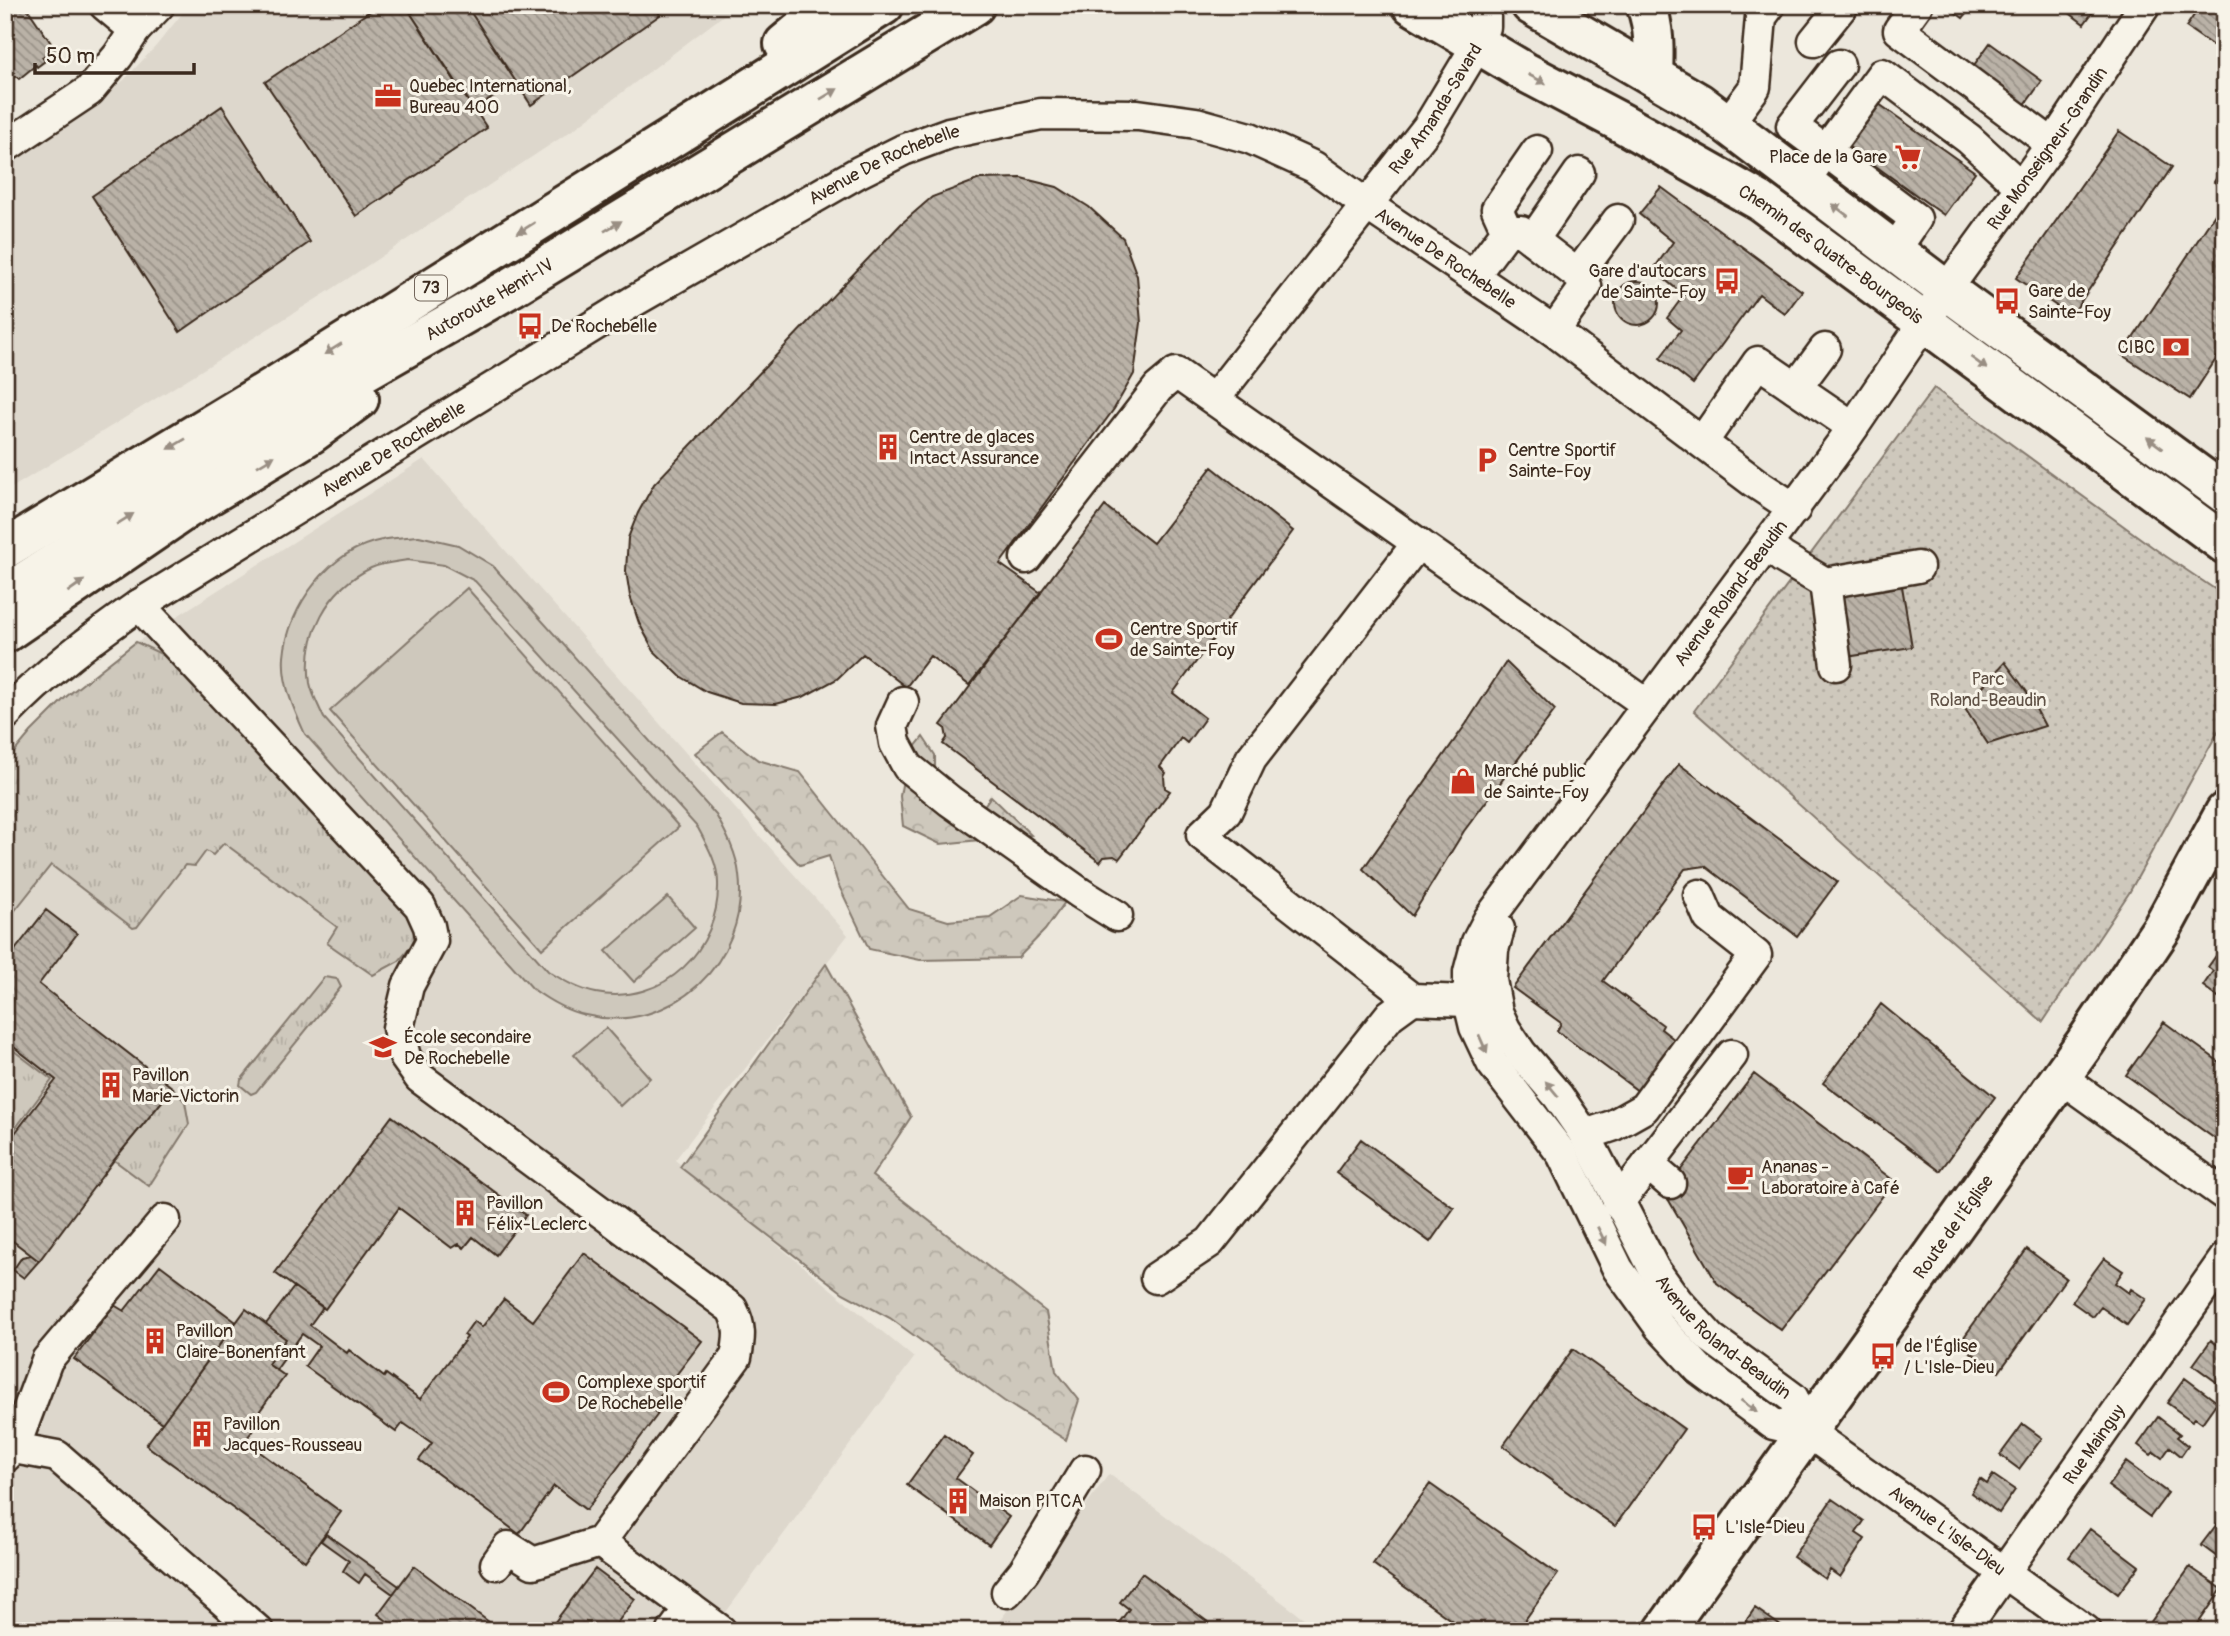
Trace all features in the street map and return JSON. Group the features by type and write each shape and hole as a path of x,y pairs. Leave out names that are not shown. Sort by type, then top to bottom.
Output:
{"main road":[{"path":"664,143 831,5"},
{"name":"73","path":"5,549 278,384 884,5"},
{"name":"Autoroute Henri-IV","path":"9,623 297,410 512,286 975,5"},
{"name":"Chemin des Quatre-Bourgeois","path":"1412,5 1760,201 2225,544"},
{"name":"Chemin des Quatre-Bourgeois","path":"1531,5 1699,103 1945,290 2225,494"},
{"path":"1646,5 1651,18 1655,49 1653,75"},
{"name":"Route de l'Église","path":"1664,1631 2060,1077 2162,928 2215,858 2225,812"}],"street":[{"path":"105,5 135,30"},
{"path":"5,147 89,91 135,30 159,5"},
{"name":"Rue Amanda-Savard","path":"1214,398 1428,127 1478,44 1485,27 1485,5"},
{"path":"1727,125 1755,87 1761,17 1770,5"},
{"path":"1814,41 1843,5"},
{"path":"1917,5 1899,30 2052,144"},
{"name":"Rue Monseigneur-Grandin","path":"1945,290 2052,144 2144,6"},
{"path":"1839,65 1792,126 1916,219 1894,251"},
{"path":"1802,182 1882,74 1969,139 2021,187"},
{"name":"Avenue De Rochebelle","path":"5,715 95,636 139,605 634,301 903,150 949,132 1041,114 1138,115 1196,123 1250,138 1314,167 1554,331 1754,482 1795,509"},
{"path":"1536,151 1497,209 1520,236 1577,274 1586,286 1554,331"},
{"path":"1474,275 1520,236 1579,173"},
{"path":"1577,274 1618,220"},
{"name":"Avenue Roland-Beaudin","path":"1808,1432 1773,1424 1699,1368 1660,1327 1618,1269 1562,1154 1492,1063 1475,1027 1491,980 1493,950 1510,891 1795,509 1945,290"},
{"path":"1796,388 1825,349"},
{"path":"1703,442 1758,362 1853,428"},
{"path":"1026,558 1157,388 1176,373 1648,705"},
{"path":"1418,543 1251,760 1226,812 1202,835 1412,999 1482,1002"},
{"path":"1767,545 1783,558 1825,583 1918,566"},
{"path":"1825,583 1836,666"},
{"path":"139,605 420,906 432,941 408,986 398,1028 405,1057 420,1078 732,1309 738,1322 741,1335 736,1357 600,1542 533,1563 509,1547 496,1564"},
{"path":"903,702 892,726 895,743 908,767 950,801 1069,886 1117,916"},
{"path":"1585,1135 1612,1126 1644,1108 1756,955 1709,918 1699,895"},
{"path":"1156,1278 1210,1242 1390,1015 1412,999"},
{"name":"Avenue Roland-Beaudin","path":"1482,1002 1558,1096 1585,1135 1654,1269 1676,1301 1712,1338 1793,1398 1808,1432"},
{"path":"1618,1203 1660,1174 1732,1055"},
{"path":"2060,1077 2225,1195"},
{"path":"165,1220 47,1360 10,1452 57,1456 258,1631"},
{"name":"Rue Mainguy","path":"1964,1631 2225,1258"},
{"name":"Avenue L'Isle-Dieu","path":"1808,1432 2086,1631"},
{"path":"1007,1592 1024,1572 1085,1470"},
{"path":"600,1542 681,1619 721,1631"}],"shaded area":[{"path":"189,5 737,5 574,129 326,293 5,492 5,168 74,122 124,80"},
{"name":"École secondaire De Rochebelle","path":"424,459 848,935 675,1160 914,1358 712,1631 5,1631 5,763 67,696 124,650"},
{"path":"1109,1474 1321,1631 992,1631"}],"green space":[{"name":"Parc Roland-Beaudin","path":"1934,388 2158,551 2225,596 2225,719 2129,893 2043,1022 1694,711"},
{"path":"419,536 458,545 493,566 716,815 736,859 739,906 732,936 718,962 698,985 674,1002 647,1014 617,1018 571,1011 533,989 305,734 290,697 284,667 287,638 303,600 329,568 345,555 382,540","holes":["408,560 444,565 475,581 698,828 716,869 716,907 709,930 698,950 683,968 665,981 644,991 621,995 596,993 577,987 548,971 324,718 310,683 310,648 321,615 331,601 355,577 375,566"]},
{"path":"467,588 679,827 542,949 330,711"},
{"path":"136,642 176,661 401,904 415,923 415,942 399,961 373,975 327,943 337,927 224,843 213,855 206,851 195,866 185,865 137,927 133,928 51,865 5,923 5,763 67,696"},
{"path":"722,732 758,760 800,772 909,909 948,921 990,917 1022,895 1065,902 1045,930 1018,958 920,960 869,949 838,884 829,856 800,865 695,753"},
{"path":"923,737 935,755 935,770 976,817 991,796 1031,835 940,844 903,826 900,796 907,757"},
{"path":"668,897 695,928 634,982 606,951"},
{"path":"826,964 911,1117 872,1176 1046,1312 1056,1371 1079,1400 1066,1440 1004,1401 890,1318 843,1293 680,1167"},
{"path":"324,977 337,979 341,987 256,1092 251,1094 240,1085 241,1080"},
{"path":"606,1028 650,1078 620,1106 574,1055"},
{"path":"5,1044 52,1080 5,1142"},
{"path":"173,1088 185,1102 189,1124 149,1186 114,1160"}],"building":[{"path":"5,5 25,5 55,49 42,57 45,61 37,67 36,65 19,79 16,76 6,83"},
{"path":"379,5 405,5 487,128 356,216 265,82"},
{"path":"425,5 466,5 516,82 474,110 411,14"},
{"path":"466,5 654,5 660,15 531,105"},
{"path":"1945,5 1973,5 1963,18"},
{"path":"2059,5 2098,5 2084,24"},
{"path":"2201,5 2225,5 2225,49 2222,52 2186,27"},
{"path":"1990,43 2042,81 2021,110 1969,72"},
{"name":"Place de la Gare","path":"1872,99 1975,172 1944,215 1842,142"},
{"path":"222,106 310,242 180,332 92,196"},
{"path":"2119,131 2172,167 2071,316 2016,278"},
{"path":"2225,165 2225,188 2214,182"},
{"name":"Centre de glaces Intact Assurance","path":"1021,178 1057,187 1089,207 1123,238 1137,276 1141,323 1134,374 1114,409 1000,564 1041,593 969,685 930,656 906,687 863,654 837,679 803,697 776,704 741,703 707,692 680,676 654,651 639,623 630,596 626,571 628,538 654,484 901,224 932,197 980,179"},
{"name":"Gare d'autocars de Sainte-Foy","path":"1661,187 1802,291 1785,314 1759,294 1693,384 1660,358 1681,330 1667,318 1684,295 1653,270 1673,242 1639,214"},
{"path":"2225,199 2225,352 2222,350 2190,399 2122,355"},
{"path":"1637,281 1652,288 1659,303 1652,318 1637,325 1622,318 1615,303 1622,288"},
{"name":"Centre Sportif de Sainte-Foy","path":"1212,467 1293,531 1173,693 1205,718 1187,743 1181,738 1160,767 1166,773 1165,788 1170,791 1119,859 1114,856 1104,857 1100,862 943,744 947,738 945,728 941,725 1105,506 1153,543"},
{"path":"1901,580 1912,647 1846,657 1836,590"},
{"name":"Marché public de Sainte-Foy","path":"1506,662 1555,710 1464,831 1412,916 1363,869 1466,724"},
{"path":"2005,662 2027,692 2045,726 1988,744 1964,707"},
{"path":"1679,764 1837,882 1797,936 1705,866 1685,869 1603,981 1663,1025 1661,1029 1675,1040 1638,1091 1557,1031 1561,1023 1513,988"},
{"name":"Pavillon Marie-Victorin","path":"46,910 77,934 39,984 173,1088 114,1160 39,1261 5,1235 5,1146 56,1080 5,1040 5,963"},
{"path":"2218,953 2223,957 2225,955 2225,1002 2203,986 2213,971 2208,967"},
{"path":"1881,1004 1995,1097 1940,1171 1823,1083"},
{"path":"2164,1022 2225,1066 2225,1146 2126,1075"},
{"path":"1754,1074 1894,1181 1781,1330 1717,1283 1664,1192"},
{"name":"Pavillon Félix-Leclerc","path":"392,1116 526,1215 496,1255 473,1237 464,1248 459,1244 452,1248 399,1208 325,1309 275,1273"},
{"path":"1361,1139 1454,1208 1430,1242 1336,1173"},
{"path":"2027,1249 2066,1278 1999,1372 1959,1344"},
{"name":"Complexe sportif De Rochebelle","path":"584,1253 702,1341 651,1408 658,1414 586,1510 554,1486 519,1534 419,1460 432,1443 403,1423 396,1432 305,1366 319,1346 302,1334 276,1370 268,1364 286,1339 266,1324 294,1287 323,1307 310,1325 347,1353 349,1350 384,1377 386,1374 420,1399 467,1337 464,1335 474,1321 482,1327 504,1299 533,1321"},
{"path":"31,1255 39,1261 24,1278 13,1270 22,1257"},
{"path":"2104,1258 2123,1271 2115,1283 2129,1293 2131,1289 2146,1299 2127,1325 2101,1307 2093,1317 2072,1302"},
{"name":"Pavillon Claire-Bonenfant","path":"160,1265 236,1322 162,1423 74,1359 114,1305 124,1311"},
{"name":"Pavillon Jacques-Rousseau","path":"246,1309 286,1339 268,1364 285,1376 251,1423 256,1426 245,1441 341,1512 305,1561 146,1445"},
{"path":"2211,1340 2224,1350 2222,1352 2225,1354 2225,1382 2222,1386 2193,1365"},
{"path":"1573,1349 1684,1429 1615,1526 1503,1446"},
{"path":"2185,1378 2217,1402 2202,1423 2195,1418 2192,1421 2167,1403"},
{"path":"2158,1417 2180,1434 2177,1437 2188,1446 2181,1456 2170,1447 2162,1458 2154,1452 2151,1455 2138,1445"},
{"path":"2023,1424 2042,1438 2019,1469 2000,1455"},
{"name":"Maison PITCA","path":"944,1434 973,1455 956,1478 1009,1517 989,1545 907,1485"},
{"path":"2126,1462 2168,1493 2150,1517 2108,1486"},
{"path":"1993,1475 2015,1490 1999,1513 1971,1493 1980,1479 1987,1484"},
{"path":"1430,1484 1558,1574 1517,1631 1466,1631 1373,1564"},
{"path":"1832,1499 1864,1521 1856,1533 1865,1539 1840,1577 1830,1570 1825,1579 1793,1557"},
{"path":"2220,1520 2225,1523 2225,1563 2201,1545"},
{"path":"2090,1529 2139,1566 2118,1594 2069,1557"},
{"path":"326,1534 399,1586 393,1594 365,1574 359,1583 343,1571 349,1561 321,1541"},
{"path":"414,1566 501,1631 400,1631 378,1614"},
{"path":"2190,1567 2222,1589 2193,1631 2161,1631 2150,1623"},
{"path":"595,1569 635,1599 611,1631 548,1631"},
{"path":"1142,1573 1220,1631 1113,1631 1129,1609 1120,1602"},
{"path":"1755,1608 1788,1631 1739,1631"}],"place":[{"name":"Quebec International, Bureau 400","path":"388,96"},
{"name":"Place de la Gare","path":"1908,157"},
{"name":"Gare d'autocars de Sainte-Foy","path":"1727,281"},
{"name":"Gare de Sainte-Foy","path":"2007,301"},
{"name":"De Rochebelle","path":"530,326"},
{"name":"CIBC","path":"2176,347"},
{"name":"Centre de glaces Intact Assurance","path":"888,447"},
{"name":"Centre Sportif Sainte-Foy","path":"1487,460"},
{"name":"Centre Sportif de Sainte-Foy","path":"1109,639"},
{"name":"Marché public de Sainte-Foy","path":"1463,781"},
{"name":"École secondaire De Rochebelle","path":"383,1047"},
{"name":"Pavillon Marie-Victorin","path":"111,1085"},
{"name":"Ananas - Laboratoire à Café","path":"1740,1177"},
{"name":"Pavillon Félix-Leclerc","path":"465,1213"},
{"name":"Pavillon Claire-Bonenfant","path":"155,1341"},
{"name":"de l'Église / L'Isle-Dieu","path":"1883,1356"},
{"name":"Complexe sportif De Rochebelle","path":"556,1392"},
{"name":"Pavillon Jacques-Rousseau","path":"202,1434"},
{"name":"Maison PITCA","path":"958,1501"},
{"name":"L'Isle-Dieu","path":"1704,1527"}]}
